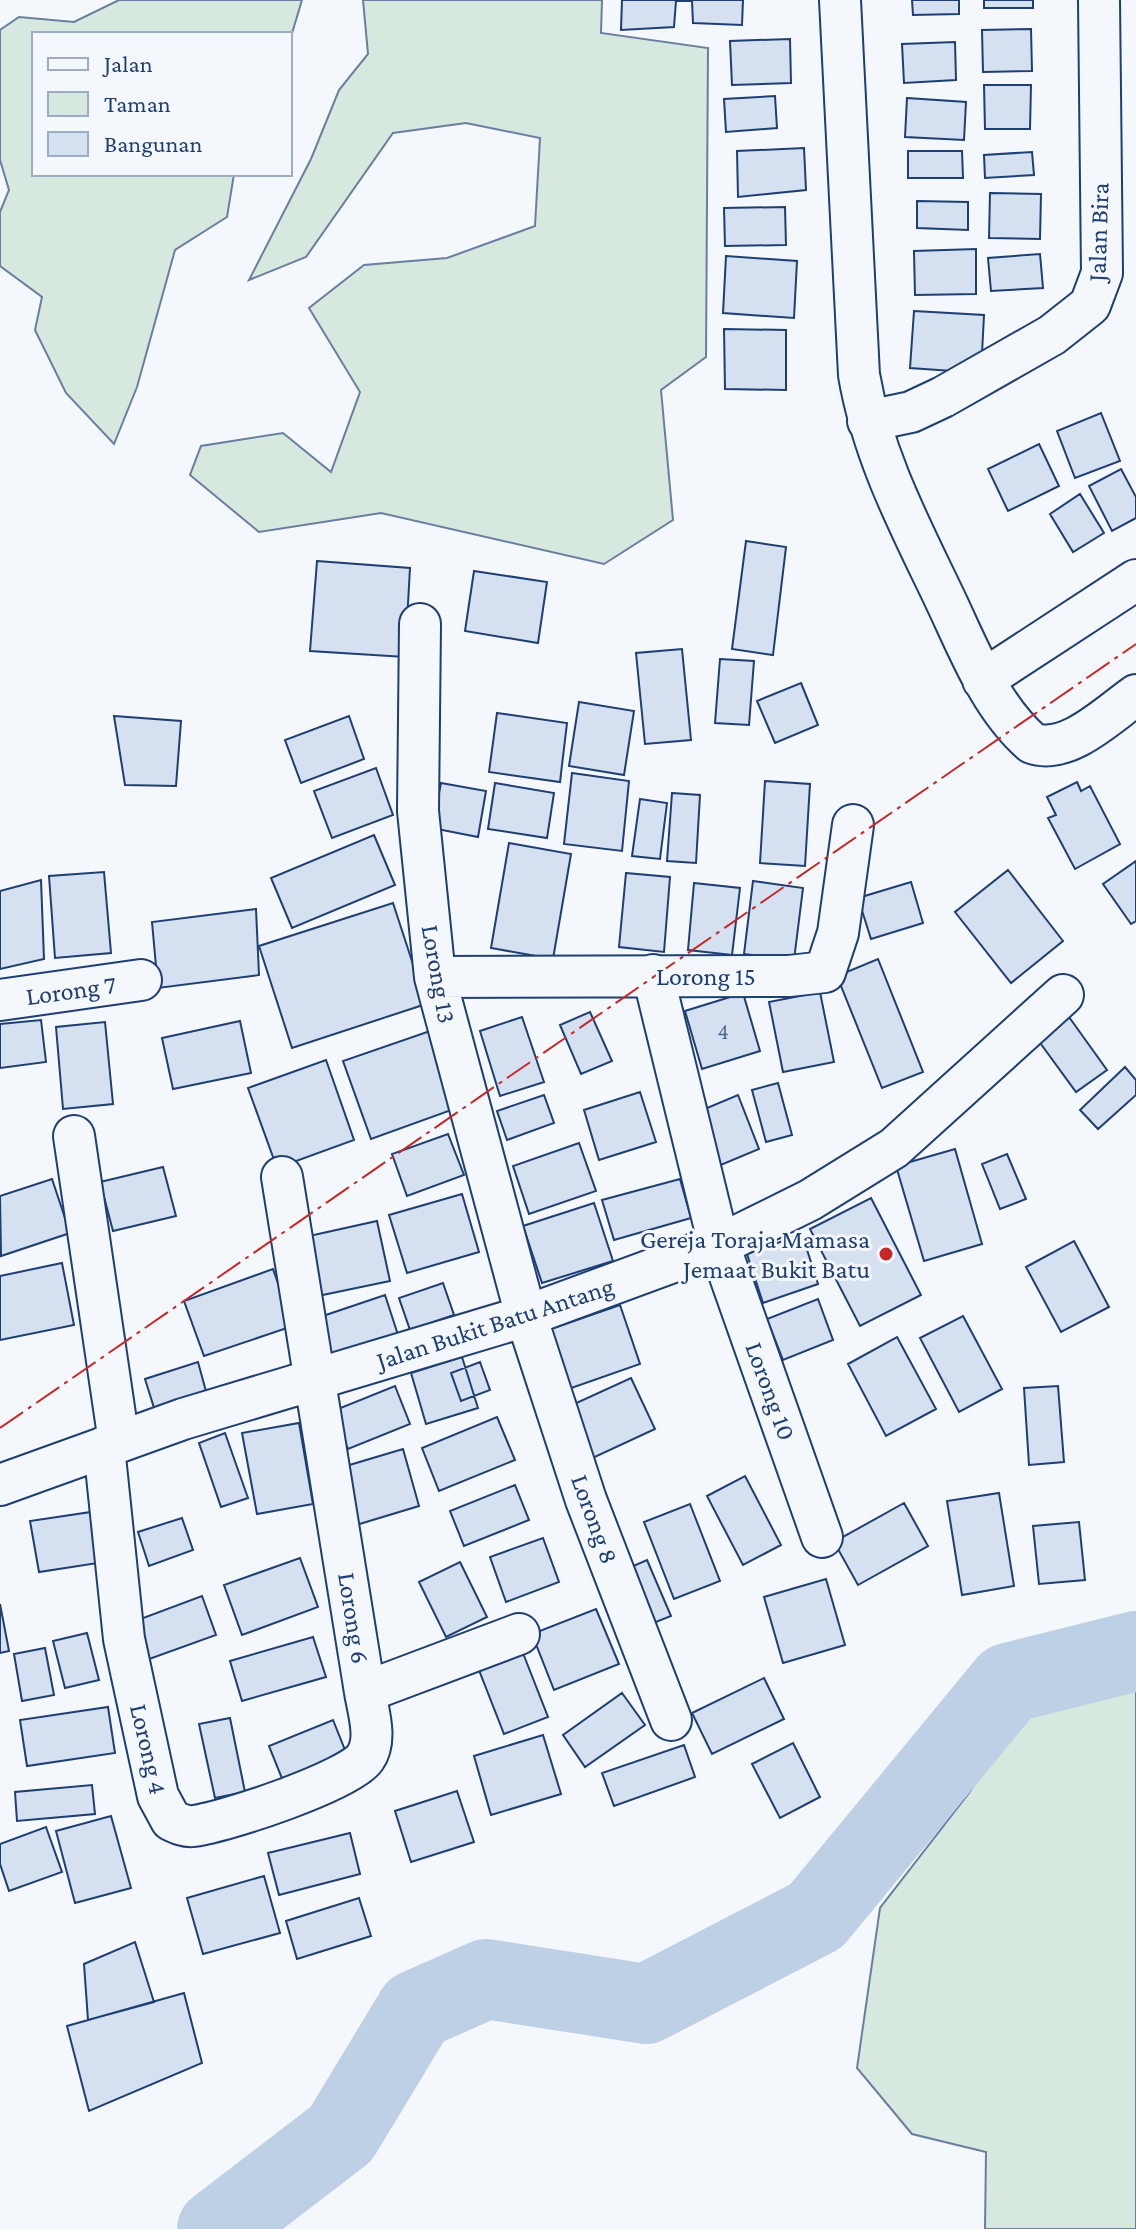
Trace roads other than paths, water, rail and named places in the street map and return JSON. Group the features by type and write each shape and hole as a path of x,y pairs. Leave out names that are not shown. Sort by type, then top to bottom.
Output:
{"street":[{"path":"840,0 859,375 868,421 888,479 983,680 1025,737 1044,747 1070,739 1136,695"},
{"name":"Jalan Bira","path":"868,421 911,412 954,392 1052,335 1090,305 1102,273 1099,0"},
{"path":"983,680 1136,580"},
{"name":"Lorong 13","path":"420,624 418,811 435,977 526,1316"},
{"name":"Lorong 15","path":"435,977 789,976 825,972 838,933 853,825"},
{"name":"Lorong 10","path":"653,975 719,1245 822,1537"},
{"name":"Lorong 7","path":"0,1000 141,980"},
{"name":"Jalan Bukit Batu Antang","path":"0,1485 183,1419 526,1316 719,1245 810,1200 894,1148 1063,995"},
{"name":"Lorong 4","path":"74,1136 112,1445 124,1639 158,1796 171,1820 194,1826 305,1791 350,1771 365,1758 370,1746 365,1692"},
{"name":"Lorong 6","path":"282,1177 365,1692 519,1634"},
{"name":"Lorong 8","path":"526,1316 586,1500 671,1720"}],"waterway":[{"path":"217,2229 341,2134 416,2010 486,1979 646,2004 816,1916 1008,1683 1136,1651"}],"place":[{"name":"Gereja Toraja Mamasa Jemaat Bukit Batu","path":"886,1254"}]}
